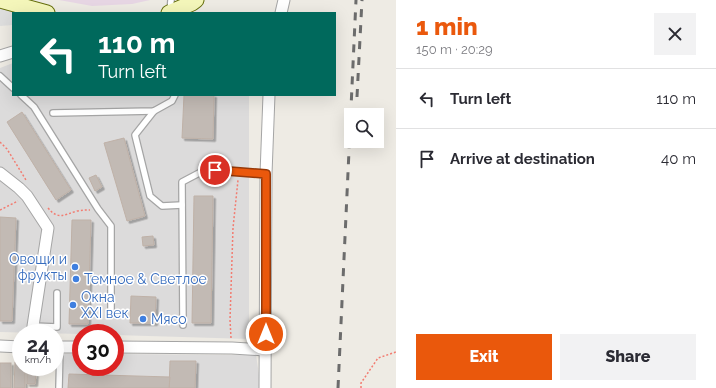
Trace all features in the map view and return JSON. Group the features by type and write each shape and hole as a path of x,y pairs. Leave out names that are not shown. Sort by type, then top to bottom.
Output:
{"street":[{"path":"0,0 43,12"},
{"path":"170,8 192,3 196,0"},
{"path":"281,12 284,0"},
{"path":"265,388 266,174 270,96"},
{"path":"0,173 20,188 27,196 48,228 34,324"},
{"path":"0,346 12,347"},
{"path":"124,347 232,348 265,350"}],"lane":[{"path":"0,76 12,87"},
{"path":"22,96 34,107 98,209 111,226 111,314"},
{"path":"174,96 172,101 154,111 135,135 150,196 162,206 182,205"},
{"path":"53,113 154,111"},
{"path":"183,325 182,182 201,172 215,170 266,174"},
{"path":"57,293 57,324"},
{"path":"59,376 59,388"}],"path":[{"path":"0,142 7,149 29,184"},
{"path":"232,348 230,320 233,228 239,172"},
{"path":"48,208 53,214 61,217 79,211 98,209"},
{"path":"361,388 361,383 378,358 396,352"}],"shaded area":[{"path":"59,0 150,0 132,4 92,6"},
{"path":"0,8 15,12 12,12 12,25 0,26"},
{"path":"12,63 12,96 249,96 249,339 124,335 124,324 72,324 72,334 64,334 64,324 12,324 12,332 0,332 0,68"},
{"path":"64,354 72,354 72,376 124,376 124,354 256,355 261,388 62,388 63,376 64,376"}],"building":[{"path":"184,96 214,96 213,139 182,138"},
{"path":"22,112 71,190 56,200 7,122"},
{"path":"124,138 145,216 127,221 104,143"},
{"path":"96,175 102,187 95,191 89,178"},
{"path":"194,196 213,196 211,323 192,323"},
{"path":"0,217 16,218 12,321 0,321"},
{"path":"72,220 91,220 88,324 69,324"},
{"path":"153,236 154,245 143,246 142,237"},
{"path":"131,296 156,297 155,323 130,323"},
{"path":"170,361 196,361 195,388 169,388"},
{"path":"0,363 11,363 11,388 0,388"},
{"path":"69,374 72,374 72,376 170,377 169,388 68,388"},
{"path":"14,376 25,376 25,388 14,388"},
{"path":"27,376 36,376 35,384 27,384"}],"railway":[{"path":"338,388 356,0"},
{"path":"357,97 362,0"}],"place":[{"name":"Овощи и фрукты","path":"75,267"},
{"name":"Темное & Светлое","path":"76,279"},
{"name":"Окна XXI век","path":"73,305"},
{"name":"Мясо","path":"143,319"}],"route":[{"path":"215,170 266,174 266,334"}]}
